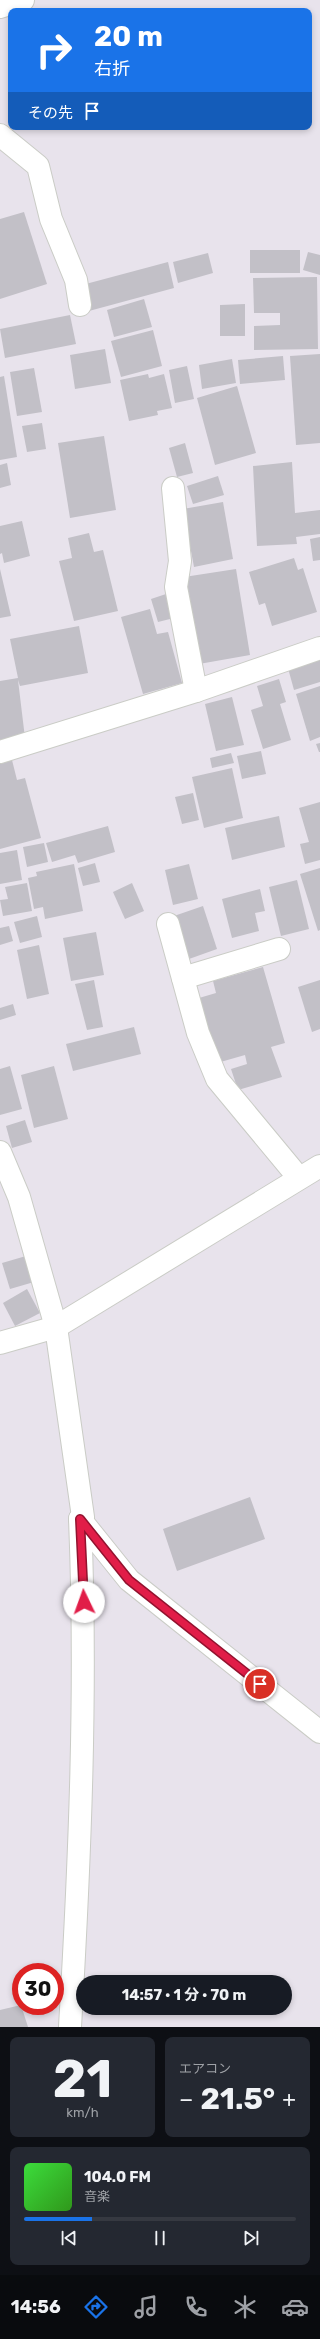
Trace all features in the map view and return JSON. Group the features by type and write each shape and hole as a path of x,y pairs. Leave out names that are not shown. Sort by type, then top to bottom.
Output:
{"street":[{"path":"0,7 23,0"},
{"path":"0,135 38,166 51,219 76,280 80,305"},
{"path":"173,488 180,561 176,587 196,692"},
{"path":"0,752 196,692 320,648"},
{"path":"168,924 198,1033 217,1079 299,1178"},
{"path":"183,978 279,949"},
{"path":"0,1152 19,1197 56,1327 83,1517 80,1519 84,1602 84,1727 80,1859 70,2027"},
{"path":"0,1343 56,1327 320,1166"},
{"path":"80,1519 129,1580 320,1732"}],"building":[{"path":"24,212 47,284 0,299 0,219"},
{"path":"250,250 300,250 300,273 250,273"},
{"path":"308,252 320,255 320,275 303,270"},
{"path":"208,253 213,273 178,283 173,262"},
{"path":"168,262 174,288 89,311 82,285"},
{"path":"317,277 318,349 254,350 254,326 280,325 280,313 254,313 253,278"},
{"path":"144,299 152,327 114,337 107,310"},
{"path":"245,304 245,336 220,336 220,305"},
{"path":"70,315 76,344 5,358 0,329"},
{"path":"153,330 162,366 121,377 111,341"},
{"path":"105,349 111,383 75,389 70,355"},
{"path":"320,354 320,443 296,445 290,356"},
{"path":"283,356 285,380 240,384 238,360"},
{"path":"232,359 236,383 202,389 199,365"},
{"path":"187,366 194,399 175,403 169,370"},
{"path":"34,368 42,412 17,416 10,372"},
{"path":"148,374 149,378 164,374 172,408 157,411 158,415 129,421 120,380"},
{"path":"4,376 17,457 0,460 0,377"},
{"path":"237,386 256,453 215,465 197,398"},
{"path":"42,423 46,449 27,452 22,426"},
{"path":"104,436 116,510 70,518 58,443"},
{"path":"185,443 193,473 177,477 169,448"},
{"path":"292,462 295,513 320,510 320,534 296,537 297,544 257,546 253,466"},
{"path":"7,463 11,485 0,488 0,465"},
{"path":"218,476 224,495 193,504 187,486"},
{"path":"223,502 233,559 194,567 183,509"},
{"path":"22,521 30,556 4,563 2,553 0,554 0,526"},
{"path":"89,533 94,552 103,550 118,611 74,621 59,561 72,558 68,538"},
{"path":"320,537 320,560 313,561 310,539"},
{"path":"294,558 298,570 303,568 317,612 272,626 265,603 259,605 249,572"},
{"path":"0,569 11,616 0,618"},
{"path":"236,569 250,655 199,664 184,577"},
{"path":"166,594 174,618 158,622 151,599"},
{"path":"150,609 157,634 168,632 182,683 143,694 121,617"},
{"path":"79,626 88,673 20,686 18,680 25,738 0,741 0,681 18,678 10,639"},
{"path":"320,650 320,682 294,690 286,661"},
{"path":"279,679 286,702 280,704 291,740 263,749 251,710 263,706 257,686"},
{"path":"320,686 320,737 310,741 296,694"},
{"path":"232,697 244,745 216,751 205,704"},
{"path":"320,743 320,752 319,752 316,744"},
{"path":"261,751 266,774 242,779 237,756"},
{"path":"231,753 234,763 212,768 210,758"},
{"path":"12,760 17,780 25,778 41,838 0,849 0,763"},
{"path":"232,768 243,818 204,828 192,777"},
{"path":"193,793 199,820 182,824 175,797"},
{"path":"320,802 320,860 305,864 300,844 309,842 299,808"},
{"path":"279,816 285,847 232,860 225,828"},
{"path":"108,826 115,852 78,863 75,855 52,862 46,843"},
{"path":"44,843 48,862 27,867 23,847"},
{"path":"17,850 22,880 0,884 0,853"},
{"path":"95,863 100,882 83,886 78,868"},
{"path":"74,864 83,911 45,919 43,907 34,909 28,878 37,876 36,872"},
{"path":"189,864 198,899 173,905 165,870"},
{"path":"320,868 320,930 318,931 300,874"},
{"path":"297,880 309,929 281,936 269,887"},
{"path":"27,883 32,911 3,916 0,900 8,899 5,887"},
{"path":"132,883 144,911 125,919 113,892"},
{"path":"260,889 265,911 255,913 259,931 232,938 222,899"},
{"path":"203,906 217,949 189,959 174,916"},
{"path":"37,916 42,937 20,943 14,922"},
{"path":"9,926 13,941 0,945 0,928"},
{"path":"96,932 104,975 71,981 63,938"},
{"path":"39,945 49,994 27,999 17,950"},
{"path":"263,967 285,1043 271,1047 282,1077 238,1090 231,1069 247,1064 245,1055 217,1063 199,998 216,993 213,981"},
{"path":"94,980 103,1027 87,1030 75,984"},
{"path":"320,980 320,1029 312,1032 298,987"},
{"path":"13,1004 16,1015 0,1020 0,1008"},
{"path":"134,1027 141,1054 73,1071 66,1044"},
{"path":"10,1066 22,1109 0,1115 0,1069"},
{"path":"54,1066 68,1119 34,1128 21,1075"},
{"path":"25,1120 32,1142 12,1148 6,1126"},
{"path":"26,1256 34,1282 10,1289 2,1263"},
{"path":"27,1289 40,1313 15,1326 3,1303"},
{"path":"250,1497 265,1539 177,1571 163,1529"},
{"path":"12,2007 12,2015 24,2015 28,2027 0,2027 0,2010"}],"route":[{"path":"84,1602 80,1519 129,1580 260,1684"}]}
